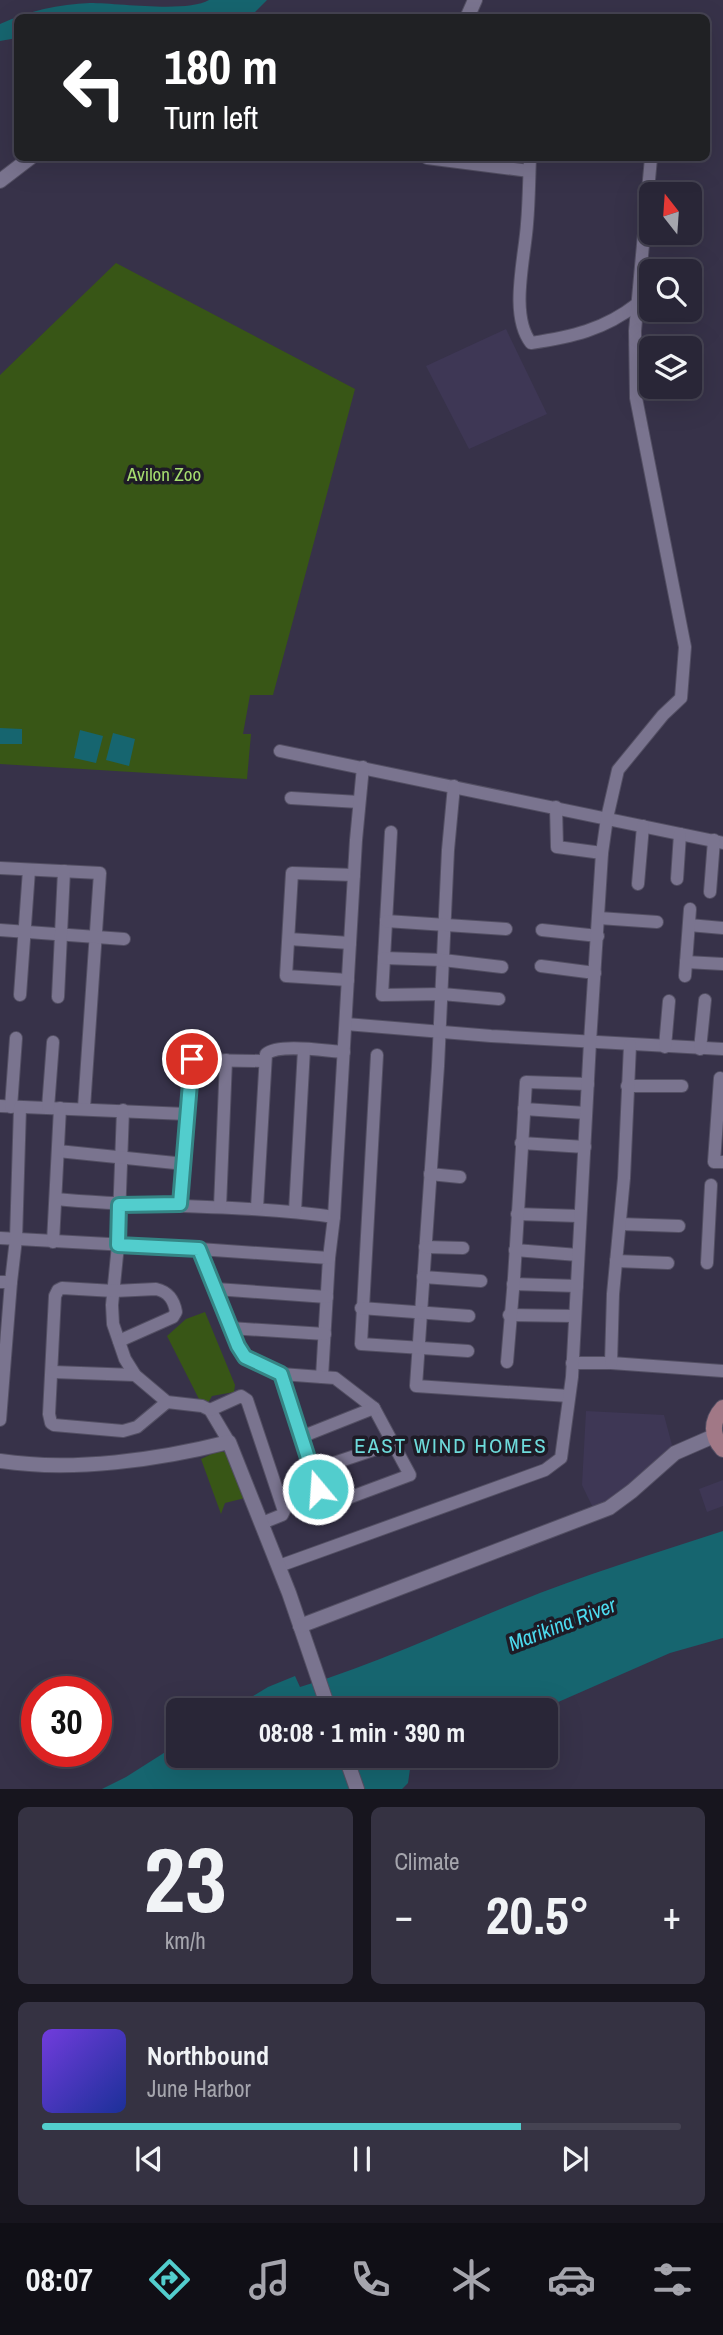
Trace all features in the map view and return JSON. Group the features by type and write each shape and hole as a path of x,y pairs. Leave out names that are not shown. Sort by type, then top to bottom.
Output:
{"main road":[{"path":"719,1442 714,1422 723,1408"}],"street":[{"path":"0,181 26,161"},
{"path":"478,161 530,164 520,291 522,326 531,343 575,336 621,316 637,304"},
{"path":"279,1566 545,1470 561,1458 572,1363 602,853 607,818 618,770 663,715 681,698 685,647 636,398 635,331 651,161"},
{"path":"280,751 718,842 710,892"},
{"path":"323,1377 363,767"},
{"path":"454,786 416,1385 569,1396"},
{"path":"291,798 359,802"},
{"path":"556,807 557,847 602,853"},
{"path":"638,884 643,826"},
{"path":"391,832 382,995 442,994 499,999"},
{"path":"677,879 680,834"},
{"path":"0,868 100,873 84,1108"},
{"path":"20,995 29,870"},
{"path":"58,997 64,871"},
{"path":"348,980 287,977 292,872 354,875"},
{"path":"685,976 690,909"},
{"path":"599,918 657,922"},
{"path":"386,921 506,929"},
{"path":"689,925 723,928"},
{"path":"0,930 124,939"},
{"path":"542,930 598,936"},
{"path":"289,939 350,943"},
{"path":"384,958 443,960 502,967"},
{"path":"686,961 723,964"},
{"path":"541,965 595,973"},
{"path":"700,1048 705,1000"},
{"path":"664,1046 669,1001"},
{"path":"346,1024 630,1045 723,1049"},
{"path":"0,1420 6,1282 16,1239 10,1106 16,1038"},
{"path":"53,1042 58,1151 53,1242"},
{"path":"611,1363 630,1045"},
{"path":"257,1208 266,1054 270,1050 304,1049 344,1052"},
{"path":"295,1211 304,1049"},
{"path":"377,1055 361,1344 468,1351"},
{"path":"219,1207 226,1060"},
{"path":"180,1204 191,1061 264,1061"},
{"path":"720,1079 720,1126 714,1162 723,1162"},
{"path":"507,1362 526,1082 588,1084"},
{"path":"627,1086 682,1086"},
{"path":"10,1106 186,1114"},
{"path":"123,1110 113,1324 125,1359 135,1375 167,1402 202,1406 210,1410 229,1442 279,1566 325,1698"},
{"path":"524,1110 586,1113"},
{"path":"521,1143 585,1147"},
{"path":"58,1151 185,1164"},
{"path":"430,1174 460,1177"},
{"path":"707,1263 715,1193"},
{"path":"57,1199 119,1205 180,1204 257,1208 334,1217"},
{"path":"517,1214 579,1216"},
{"path":"620,1224 679,1226"},
{"path":"709,1232 723,1232"},
{"path":"0,1238 329,1258"},
{"path":"425,1247 463,1248"},
{"path":"199,1249 230,1328 245,1357 281,1374 335,1378 374,1408 410,1475 324,1507 281,1374"},
{"path":"515,1250 578,1255"},
{"path":"616,1261 668,1263"},
{"path":"423,1277 481,1281"},
{"path":"513,1284 577,1286"},
{"path":"216,1289 327,1297"},
{"path":"119,1341 167,1321 176,1312 172,1298 162,1290 58,1290 54,1310 49,1414 51,1423 123,1431 133,1429 167,1402"},
{"path":"361,1308 469,1316"},
{"path":"509,1315 575,1316"},
{"path":"230,1328 325,1334"},
{"path":"572,1363 723,1371"},
{"path":"53,1372 135,1375"},
{"path":"210,1410 241,1396 247,1400 284,1511 282,1515 262,1523"},
{"path":"301,1437 374,1408"},
{"path":"0,1461 59,1465 153,1457 229,1442"},
{"path":"300,1626 609,1508 675,1452 719,1442"},
{"path":"313,1470 394,1443"},
{"path":"350,1768 357,1789"}],"shaded area":[{"path":"506,329 547,414 469,449 426,366"},
{"path":"586,1411 664,1415 672,1445 640,1479 594,1510 582,1485"},
{"path":"723,1480 723,1506 707,1512 699,1489"}],"green space":[{"name":"Avilon Zoo","path":"116,263 355,389 273,695 250,695 243,734 251,734 247,779 0,764 0,375"},
{"path":"205,1312 235,1385 234,1392 212,1396 208,1403 202,1405 167,1336 186,1319"},
{"path":"218,1451 229,1453 245,1498 225,1503 221,1514 201,1459"}],"water":[{"path":"209,0 267,0 253,14 26,14 90,3 169,7 199,4"},
{"path":"14,18 14,39 0,41 0,24"},
{"path":"0,728 22,729 22,744 0,744"},
{"path":"80,730 103,736 96,763 74,758"},
{"path":"113,733 135,739 129,766 106,760"},
{"name":"Marikina River","path":"723,1531 723,1638 670,1653 558,1702 558,1698 250,1698 295,1676 300,1687 328,1678 566,1583"},
{"path":"166,1752 166,1768 412,1768 408,1783 402,1789 102,1789"}],"district":[{"name":"EAST WIND HOMES","path":"451,1445"}],"route":[{"path":"192,1059 180,1204 119,1205 118,1245 199,1249 230,1328 245,1357 281,1374 318,1489"}]}
